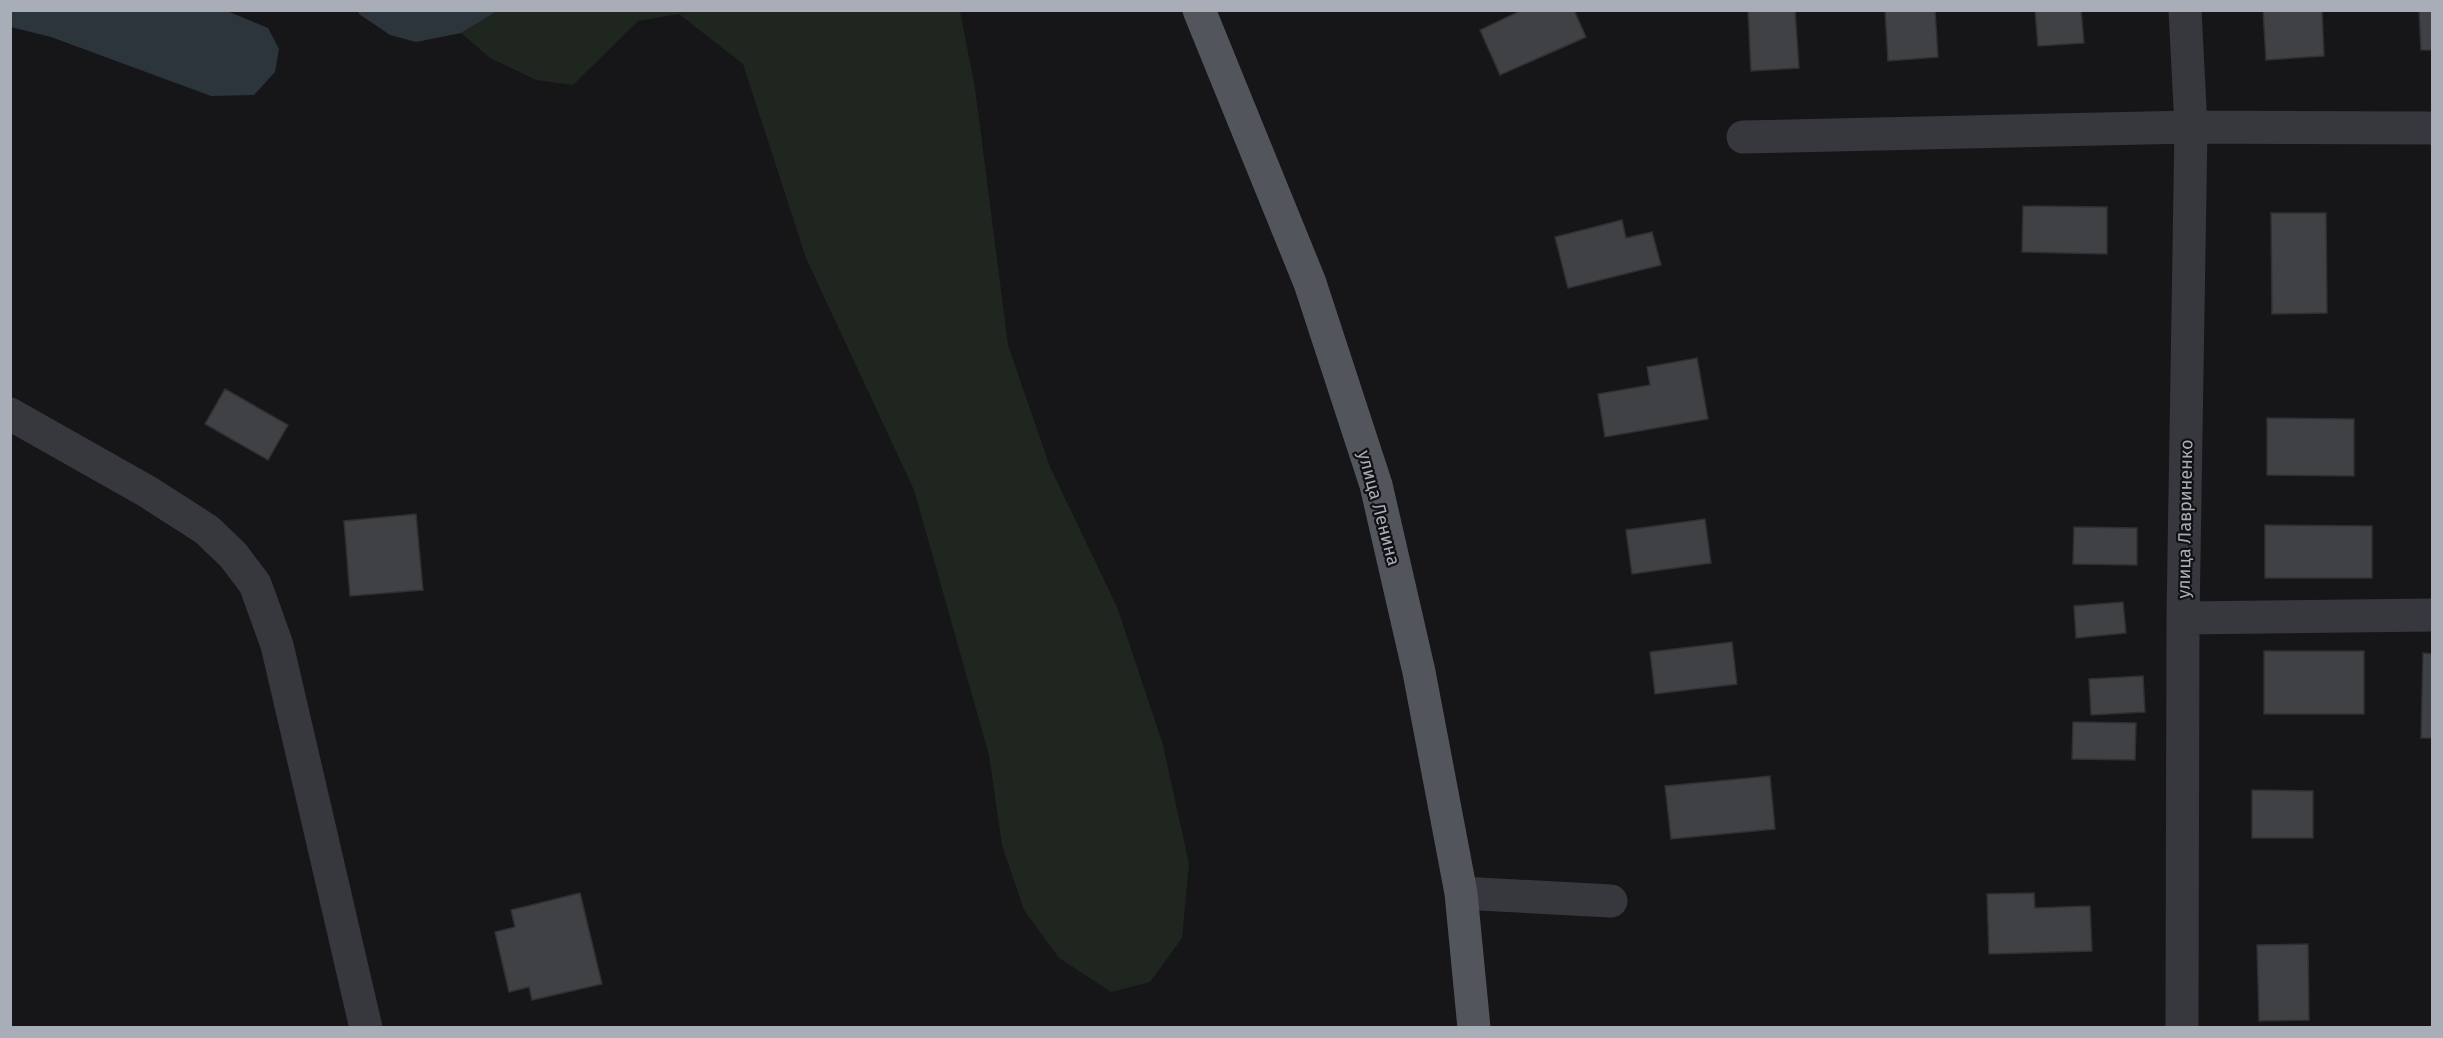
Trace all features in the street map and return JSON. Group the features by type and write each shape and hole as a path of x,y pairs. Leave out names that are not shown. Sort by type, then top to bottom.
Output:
{"main road":[{"name":"улица Ленина","path":"1199,10 1310,283 1376,485 1419,672 1461,893 1474,1028"}],"street":[{"name":"улица Лавриненко","path":"2182,1028 2183,618 2191,127 2185,10"},
{"path":"1743,137 2191,127 2433,128"},
{"path":"10,414 148,492 207,530 233,555 255,584 277,645 366,1028"},
{"path":"2183,618 2433,615"},
{"path":"1461,893 1611,901"}],"shaded area":[{"path":"358,10 497,11 461,33 416,42 390,35 359,14"},
{"path":"497,10 960,11 975,88 1008,345 1050,467 1117,607 1163,745 1189,864 1182,938 1150,982 1111,992 1059,958 1024,910 1002,845 989,755 914,490 806,258 743,64 679,14 638,21 573,85 536,80 490,58 461,33"},
{"path":"10,11 227,11 268,28 279,49 275,72 254,95 211,96 51,37 11,27"}],"building":[{"path":"1522,10 1574,10 1586,37 1500,75 1480,30"},
{"path":"1748,10 1795,10 1799,68 1751,71"},
{"path":"1885,10 1935,10 1938,57 1888,61"},
{"path":"2035,10 2081,10 2084,43 2038,46"},
{"path":"2263,10 2322,10 2324,56 2266,60"},
{"path":"2419,10 2432,10 2432,50 2421,50"},
{"path":"2023,206 2107,207 2107,254 2022,252"},
{"path":"2271,213 2326,213 2327,313 2272,314"},
{"path":"1622,220 1626,238 1652,232 1661,265 1568,288 1555,237"},
{"path":"1697,358 1708,419 1605,437 1598,394 1650,385 1647,367"},
{"path":"225,389 288,425 268,460 205,424"},
{"path":"2267,418 2354,419 2354,476 2267,475"},
{"path":"416,514 423,590 350,596 344,521"},
{"path":"1705,519 1711,563 1632,574 1626,530"},
{"path":"2265,525 2372,526 2372,578 2265,578"},
{"path":"2074,527 2137,528 2137,565 2073,564"},
{"path":"2123,602 2126,633 2076,638 2074,606"},
{"path":"1732,642 1737,684 1655,694 1650,652"},
{"path":"2264,651 2364,651 2364,714 2264,714"},
{"path":"2423,653 2432,654 2432,738 2421,738"},
{"path":"2143,676 2145,712 2091,715 2089,679"},
{"path":"2073,722 2136,723 2135,760 2072,759"},
{"path":"1770,776 1775,829 1671,839 1665,786"},
{"path":"2252,790 2313,791 2313,838 2252,838"},
{"path":"580,893 602,984 532,1000 529,987 509,992 495,932 515,927 511,910"},
{"path":"2034,893 2035,908 2090,906 2092,951 1989,954 1987,894"},
{"path":"2308,944 2309,1020 2259,1021 2257,945"}]}
